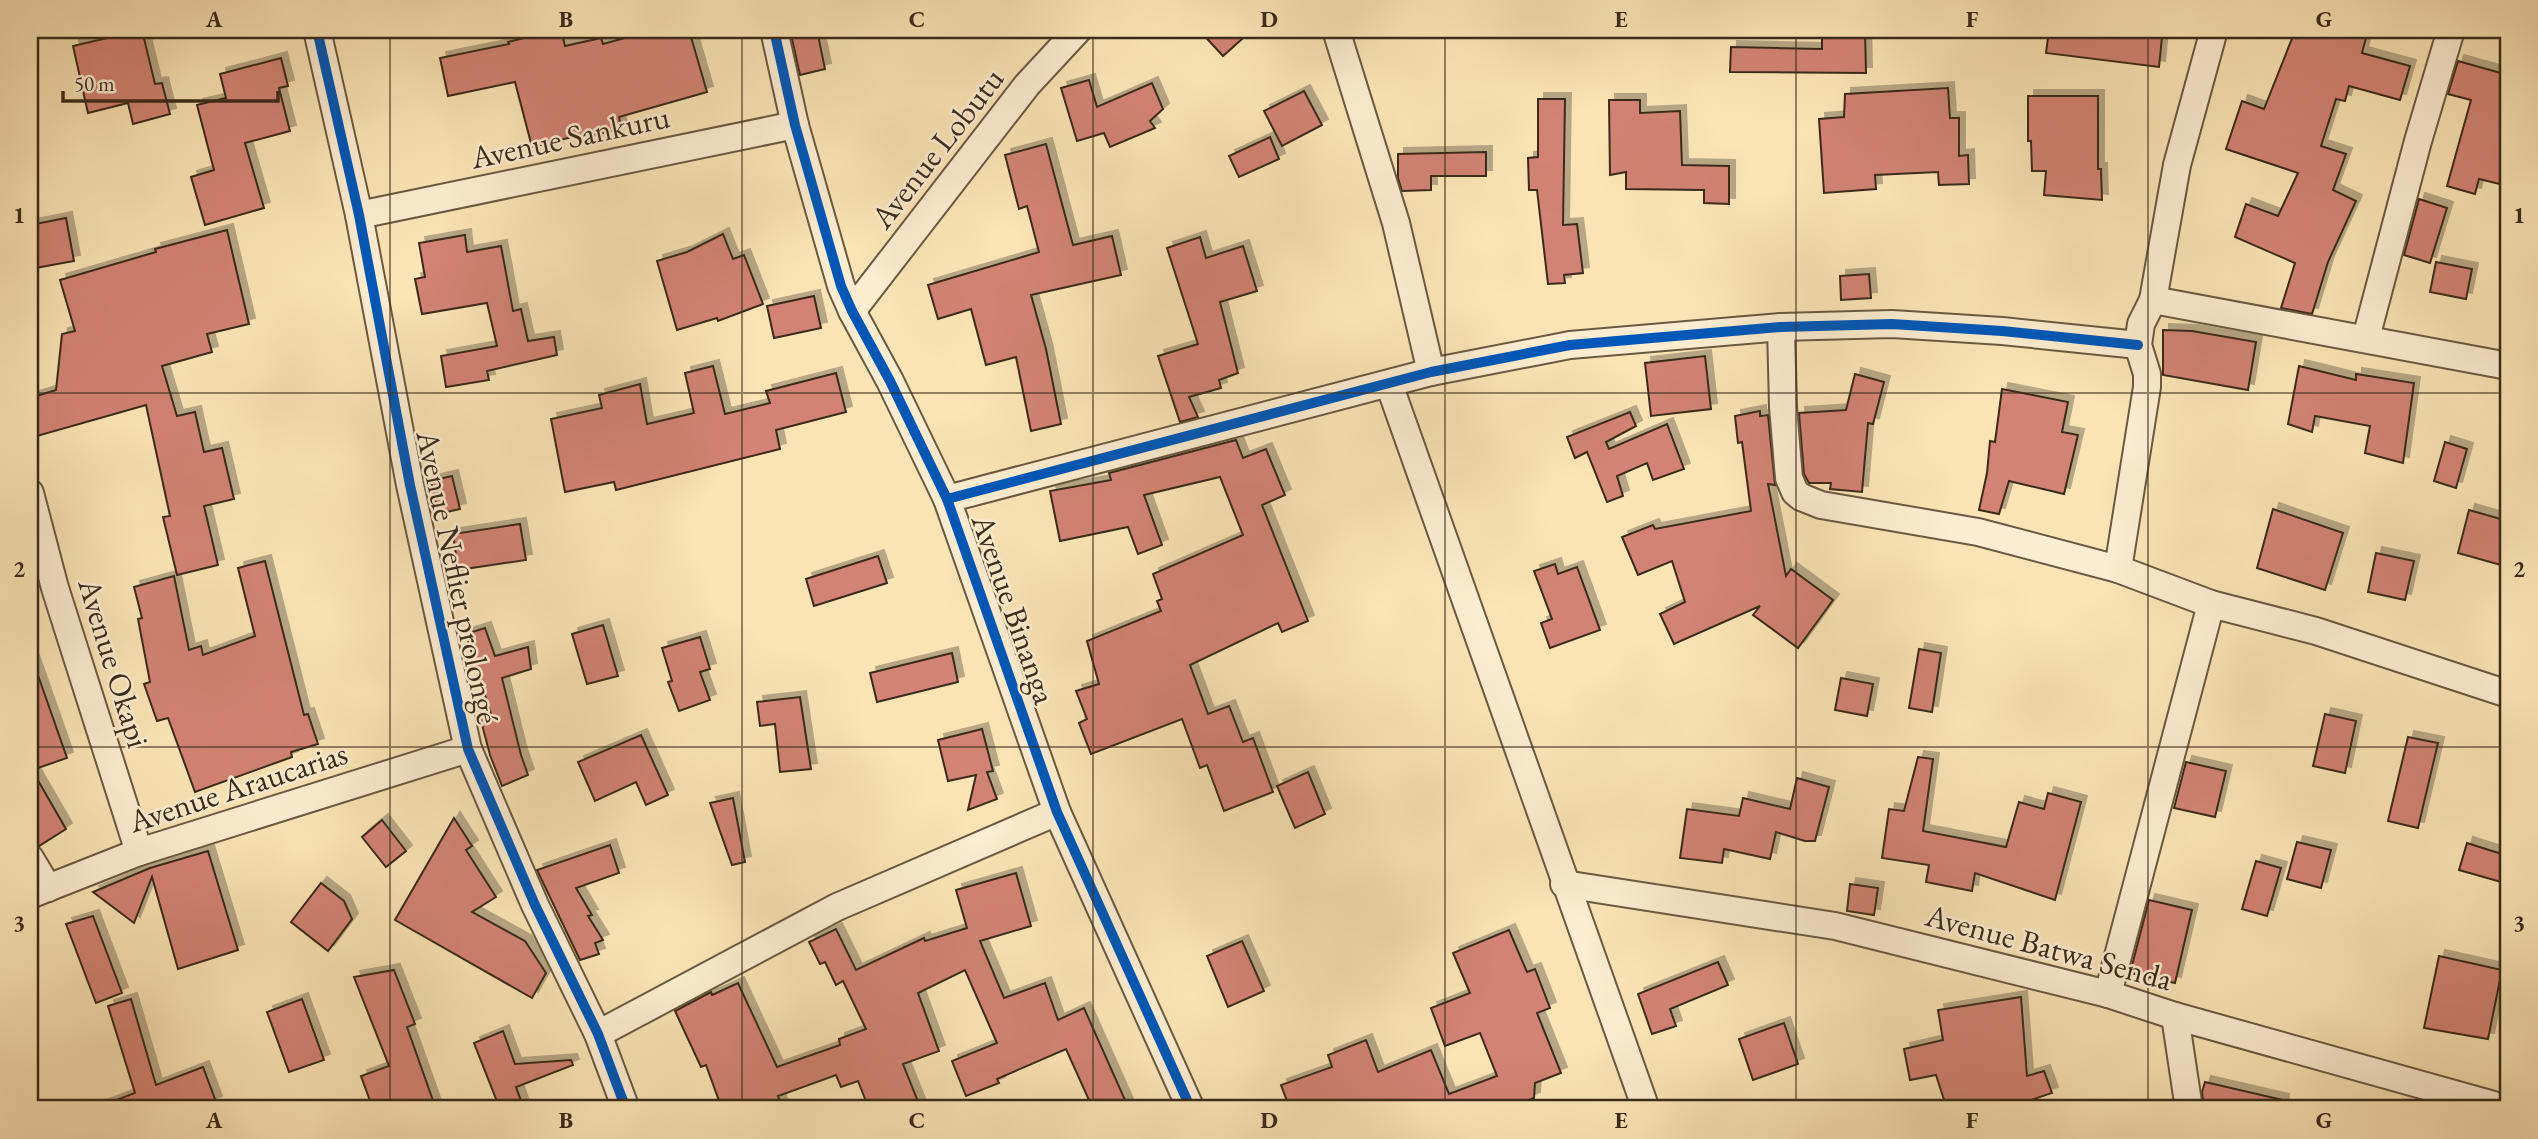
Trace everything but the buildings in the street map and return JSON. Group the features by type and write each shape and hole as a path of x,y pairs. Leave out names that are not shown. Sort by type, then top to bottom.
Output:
{"street":[{"name":"Avenue Neflier prolongé","path":"317,30 359,215 410,485 468,749 535,905 598,1034 626,1109"},
{"name":"Avenue Binanga","path":"774,30 795,125 835,268 852,311 881,362 947,499 1057,812 1191,1109"},
{"name":"Avenue Lobutu","path":"852,311 1027,85 1078,30"},
{"path":"1336,30 1396,223 1431,372"},
{"path":"2118,569 2147,387 2147,374 2138,345 2141,324 2153,300 2177,165 2214,30"},
{"path":"2366,338 2418,141 2451,30"},
{"name":"Avenue Sankuru","path":"359,215 795,125"},
{"path":"2153,300 2508,366"},
{"path":"947,499 1431,372 1570,345 1781,327 1892,324 2002,331 2138,345"},
{"path":"1781,327 1783,407 1789,478 1795,492 1801,497 1821,505 1978,532 2118,569 2211,604 2316,631 2508,694"},
{"path":"1389,384 1564,884 1646,1109"},
{"name":"Avenue Okapi","path":"30,493 55,588 139,852"},
{"path":"2108,994 2211,604"},
{"name":"Avenue Araucarias","path":"39,891 139,852 468,749"},
{"path":"598,1034 837,907 1057,812"},
{"path":"30,858 39,891"},
{"name":"Avenue Batwa Senda","path":"1564,884 1835,926 2108,994 2175,1016 2508,1109"},
{"path":"2175,1016 2189,1109"}],"cycle path":[{"path":"317,30 359,215 410,485 468,749 535,905 598,1034 626,1109"},
{"path":"774,30 795,125 841,286 947,499 1057,812 1191,1109"},
{"path":"947,499 1431,372 1570,345 1781,327 1892,324 2002,331 2138,345"}]}
